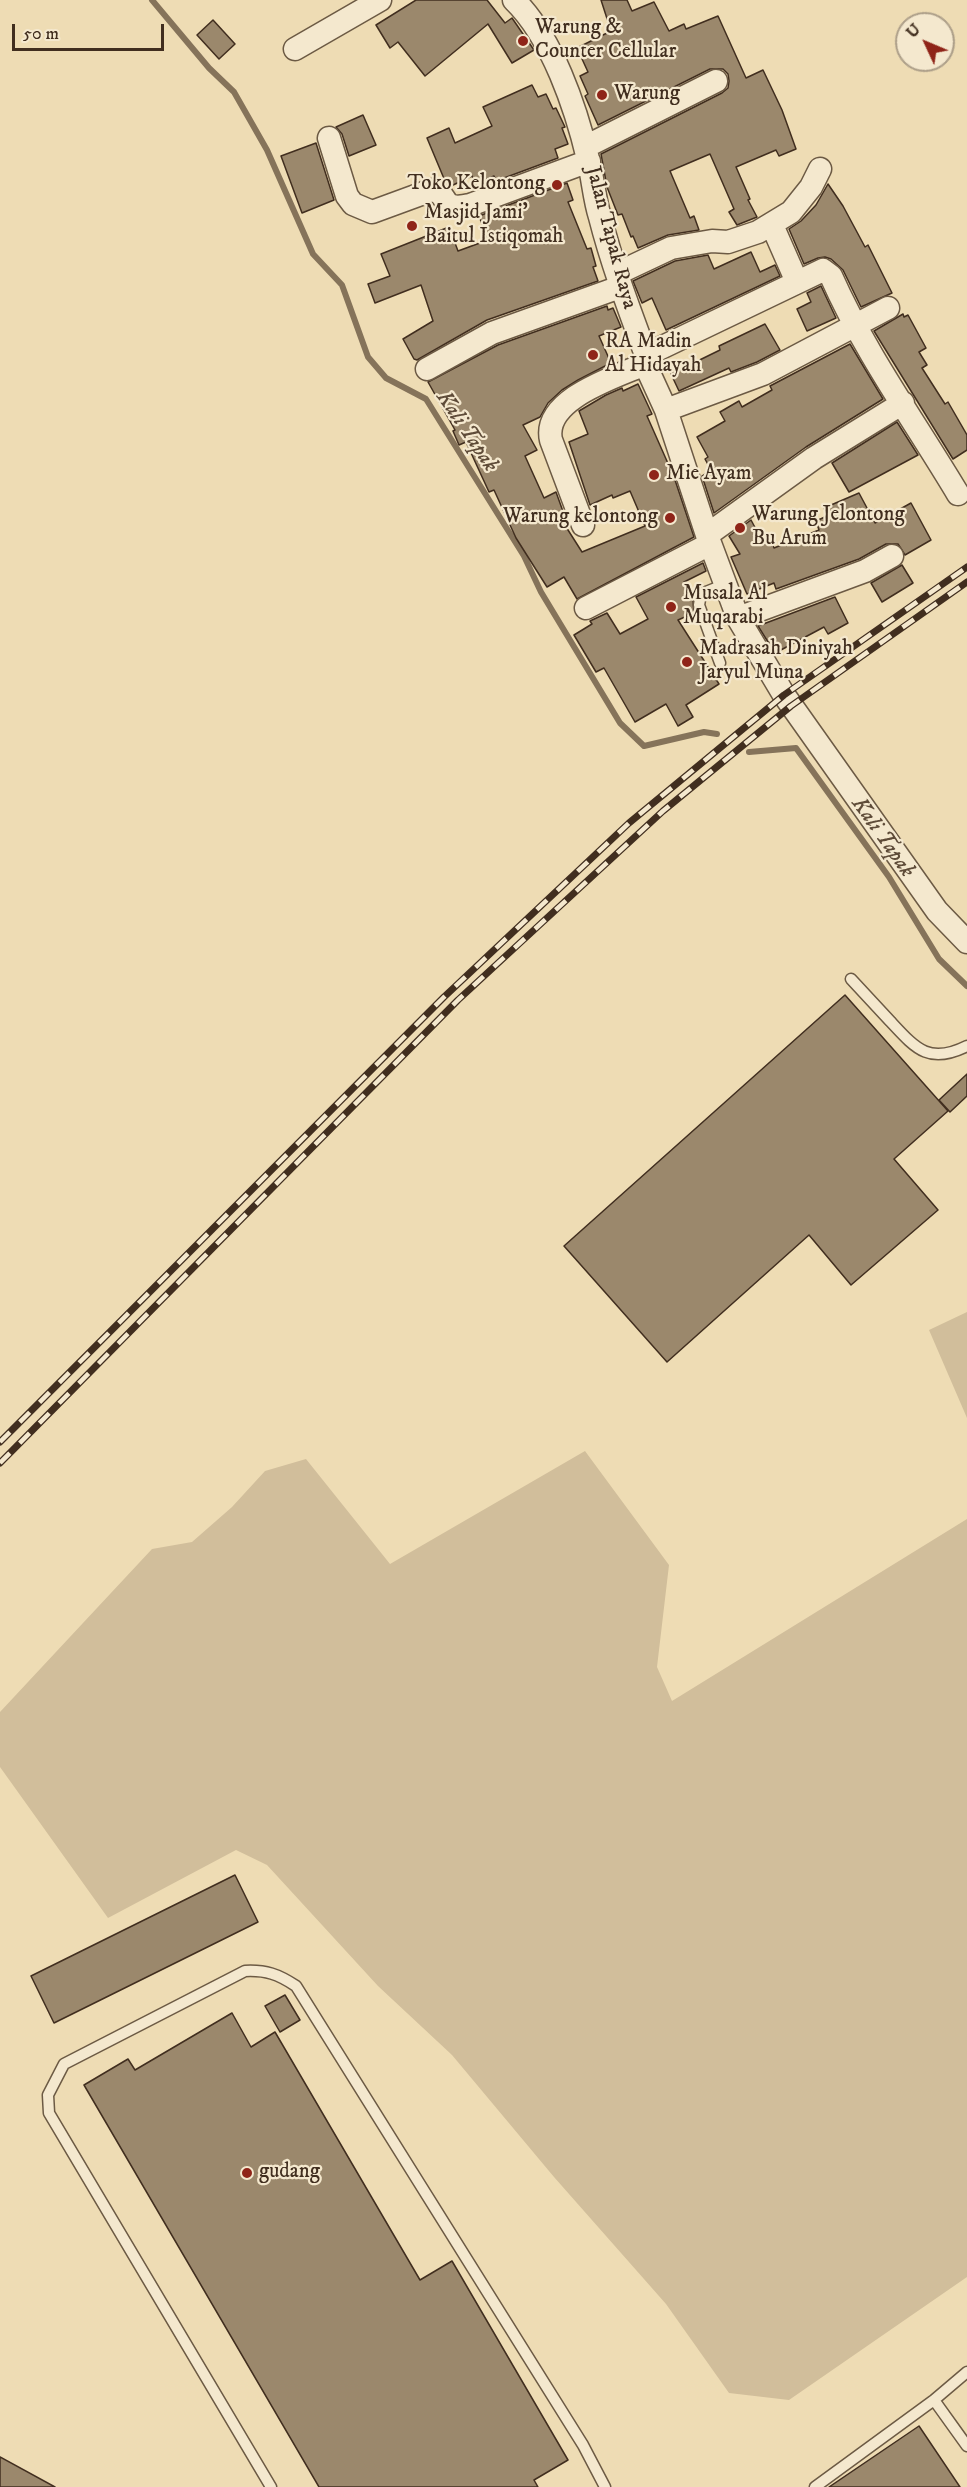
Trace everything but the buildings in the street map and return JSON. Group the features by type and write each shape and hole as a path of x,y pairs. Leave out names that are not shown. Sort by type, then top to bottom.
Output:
{"street":[{"path":"296,49 380,0"},
{"name":"Jalan Tapak Raya","path":"514,0 542,33 557,65 587,154 599,216 619,280 738,618 787,701 938,911 967,942"},
{"path":"329,138 347,196 353,204 372,212 432,190 439,193 450,207 456,208 470,205 587,154 716,81"},
{"path":"427,369 492,333 619,280 671,248 712,241 728,242 772,225 791,212 811,187 820,169"},
{"path":"772,225 797,282"},
{"path":"583,525 551,440 549,431 558,413 574,397 823,270 831,276 855,326 958,494"},
{"path":"666,410 763,374 888,308"},
{"path":"586,609 709,540 814,458 903,403"},
{"path":"738,618 865,571 892,556"}],"lane":[{"path":"720,663 699,605 701,594 726,584"},
{"path":"851,979 914,1047 933,1054 953,1053 967,1046"},
{"path":"271,2487 49,2113 48,2095 64,2064 245,1971 263,1970 279,1975 296,1986 577,2434 605,2487"},
{"path":"815,2487 934,2400 967,2372"},
{"path":"934,2400 967,2446"}],"shaded area":[{"path":"967,1312 967,1418 929,1330"},
{"path":"585,1451 669,1565 657,1667 672,1701 967,1519 967,2277 789,2400 729,2393 666,2304 554,2177 452,2055 378,1986 267,1865 236,1850 108,1918 0,1767 0,1712 152,1549 192,1542 232,1507 265,1471 306,1459 390,1564"}],"waterway":[{"name":"Kali Tapak","path":"152,0 209,68 234,92 267,150 313,254 342,285 368,357 386,378 426,399 524,556 541,592 620,723 644,746 704,732 717,734"},
{"name":"Kali Tapak","path":"749,752 796,748 889,877 939,959 967,986"}],"railway":[{"path":"0,1442 444,997 629,823 784,695 967,567"},
{"path":"0,1463 458,1000 663,811 791,706 967,582"}],"place":[{"name":"Warung & Counter Cellular","path":"523,41"},
{"name":"Warung","path":"602,95"},
{"name":"Toko Kelontong","path":"557,185"},
{"name":"Masjid Jami' Baitul Istiqomah","path":"412,226"},
{"name":"RA Madin Al Hidayah","path":"593,355"},
{"name":"Mie Ayam","path":"654,475"},
{"name":"Warung kelontong","path":"670,518"},
{"name":"Warung Jelontong Bu Arum","path":"740,528"},
{"name":"Musala Al Muqarabi","path":"671,607"},
{"name":"Madrasah Diniyah Jaryul Muna","path":"687,662"},
{"name":"gudang","path":"247,2173"}]}
